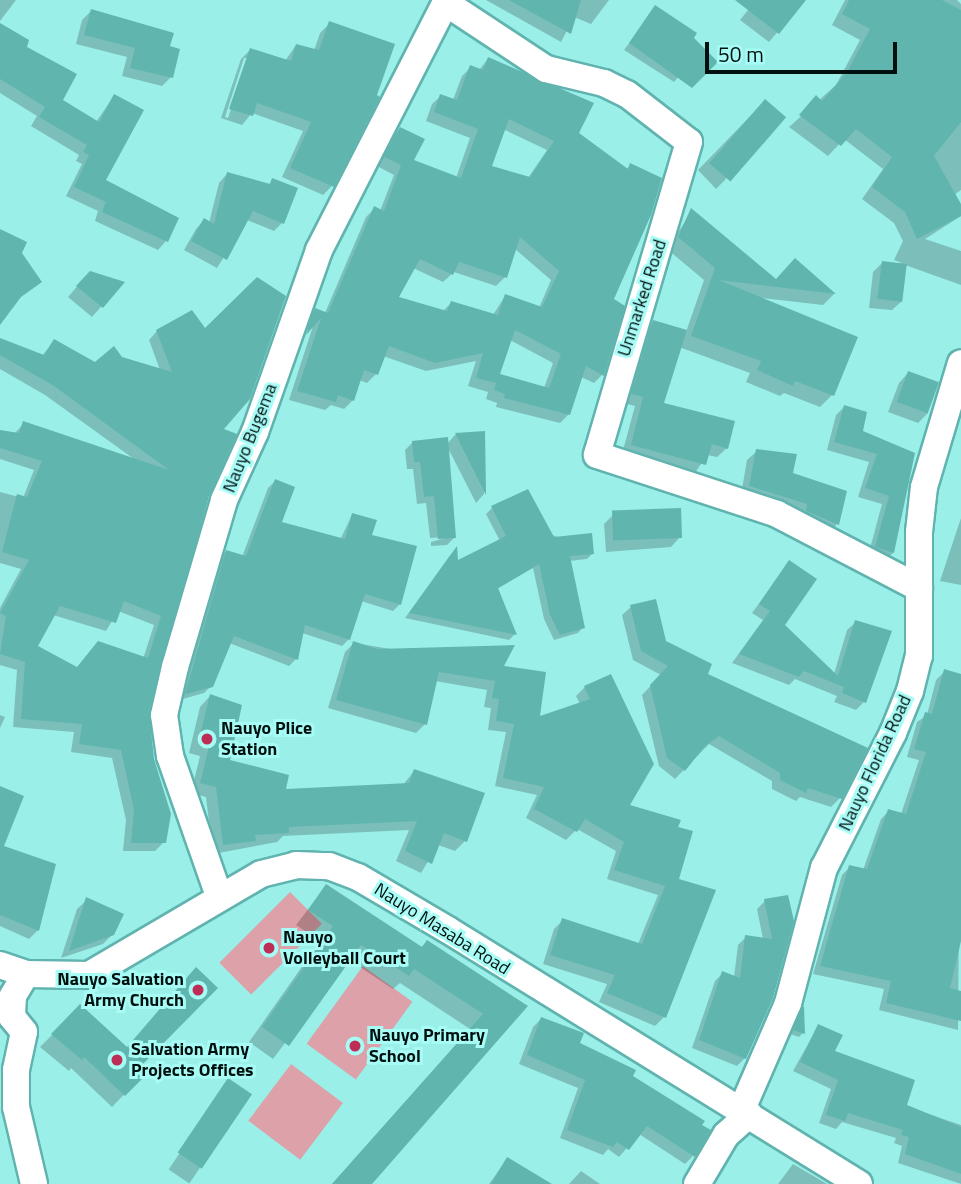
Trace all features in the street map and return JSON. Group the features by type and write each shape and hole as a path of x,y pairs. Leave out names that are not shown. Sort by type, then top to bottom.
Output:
{"street":[{"name":"Unmarked Road","path":"446,1 546,69 604,83 627,94 689,142 597,455 777,514 919,588"},
{"name":"Nauyo Bugema","path":"219,896 170,756 164,715 175,667 224,500 255,432 319,250 446,1"},
{"name":"Nauyo Florida Road","path":"745,1111 788,1003 824,868 888,744 909,691 919,656 924,487 961,363"},
{"name":"Nauyo Masaba Road","path":"0,965 26,974 89,975 122,960 219,896 261,874 296,865 329,866 358,877 745,1111 859,1184"},
{"path":"26,974 13,996 12,1017 24,1032 16,1070 16,1107 34,1184"},
{"path":"697,1184 726,1135 745,1111"}],"shaded area":[{"name":"Nauyo Volleyball Court","path":"290,892 322,924 251,995 219,963"},
{"path":"363,966 412,1002 356,1080 307,1044"},
{"path":"291,1064 343,1103 300,1160 248,1121"}],"building":[{"path":"509,0 581,0 571,34"},
{"path":"735,0 806,0 779,34"},
{"path":"849,0 942,0 961,10 961,122 934,156 961,204 961,216 917,239 905,212 872,187 892,157 856,129 841,146 799,115 816,95 822,101 847,72 870,29 842,14"},
{"path":"655,5 697,33 694,38 718,62 692,88 629,43"},
{"path":"91,9 174,33 170,46 180,49 173,78 130,68 135,48 84,35"},
{"path":"329,21 395,44 377,95 380,97 334,187 290,168 311,122 257,103 253,116 229,109 250,48 291,61 296,44 319,50"},
{"path":"0,23 29,40 27,47 77,74 63,100 99,122 114,94 144,110 106,180 179,218 168,242 102,212 106,202 74,187 89,155 83,152 87,145 39,117 45,107 0,79"},
{"path":"488,57 594,103 579,133 628,169 630,163 662,178 651,215 614,299 625,306 604,376 586,366 570,415 504,398 505,394 494,390 496,383 476,378 483,353 435,363 389,346 378,375 364,370 354,401 338,395 336,402 297,391 321,318 306,335 315,308 328,313 374,206 384,211 401,165 384,157 400,127 425,139 414,160 461,178 478,129 434,112 440,94 457,100 470,65 483,70","holes":["509,119 554,141 530,177 492,166","520,237 559,271 542,307 505,294 498,315 451,301 447,311 399,297 420,259 453,275 459,262 507,278","515,330 561,354 549,388 500,374"]},
{"path":"765,99 786,117 730,182 709,163"},
{"path":"227,172 270,184 272,178 298,188 284,224 253,211 227,260 191,241 204,218 214,224"},
{"path":"691,208 776,279 795,258 836,294 719,280 858,337 834,396 795,381 793,386 757,370 761,361 691,336 715,268 678,237"},
{"path":"0,229 27,242 22,253 42,282 21,297 0,325"},
{"path":"882,261 907,264 902,302 877,299"},
{"path":"90,271 125,282 103,308 76,286"},
{"path":"257,277 286,296 250,399 224,429 237,434 209,496 149,711 154,759 171,814 166,843 131,843 134,810 121,750 79,744 82,724 21,719 25,662 0,654 6,616 0,613 29,560 2,552 17,494 27,497 42,461 0,448 0,430 19,433 23,421 169,470 54,386 0,355 0,338 44,355 54,339 95,362 114,346 122,357 172,372 156,330 192,310 205,328","holes":["124,601 161,616 148,658 98,641 77,667 38,646 60,606 116,623"]},
{"path":"653,320 687,330 664,403 735,421 728,449 712,444 706,465 631,445 643,397 631,394"},
{"path":"908,371 939,382 928,413 897,402"},
{"path":"844,405 867,412 863,431 915,453 894,553 875,547 889,496 865,488 877,454 834,442"},
{"path":"485,431 486,495 455,433"},
{"path":"448,437 456,538 438,539 434,496 424,497 420,462 414,462 412,441"},
{"path":"756,449 797,454 793,473 847,491 839,525 806,511 807,504 749,486"},
{"path":"275,479 295,487 282,522 345,539 352,513 377,520 372,535 417,546 401,605 365,594 350,640 305,625 298,660 234,636 213,687 185,694 226,550 246,556"},
{"path":"528,489 554,537 592,533 594,554 570,556 585,628 560,635 550,615 539,564 498,588 517,635 409,613 457,546 458,560 506,536 491,506"},
{"path":"681,508 682,538 613,540 612,510"},
{"path":"789,560 817,579 785,625 838,676 855,620 892,631 866,703 842,693 844,687 804,671 799,677 739,654 770,611 759,604"},
{"path":"656,599 666,641 712,664 708,674 868,748 842,799 808,788 806,793 780,780 780,773 719,736 704,747 685,771 667,758 650,685 668,666 641,651 630,605"},
{"path":"353,641 377,649 515,645 504,666 546,672 540,716 590,699 584,686 611,674 654,764 630,805 681,820 678,827 693,831 679,879 716,890 666,1018 607,993 615,975 550,955 562,918 642,944 665,886 614,870 624,842 585,819 577,832 534,809 544,787 503,778 514,724 496,721 499,699 492,698 495,681 439,672 427,725 336,700"},
{"path":"944,669 961,674 961,941 950,988 961,991 961,1021 886,1003 891,981 820,966 849,865 867,869 888,809 906,814 926,752 914,749 925,712 932,714"},
{"path":"210,694 242,705 230,760 289,775 286,789 409,783 414,769 485,793 467,842 444,833 432,864 405,851 417,821 289,827 289,833 255,835 256,841 223,845 216,787 200,783 209,746 198,743"},
{"path":"0,786 24,796 4,846 56,864 39,931 0,915"},
{"path":"326,884 422,947 427,940 528,1006 372,1184 332,1184 483,1014 414,969 409,976 361,945 289,1046 262,1027 333,926 308,910"},
{"path":"788,895 794,921 773,998 746,1059 699,1040 722,971 740,978 745,935 772,939 764,899"},
{"path":"86,897 124,914 114,935 69,951"},
{"path":"196,967 218,988 140,1067 142,1079 125,1096 84,1057 82,1060 51,1034 80,1004 127,1047"},
{"path":"804,1007 805,1034 793,1030"},
{"path":"541,1017 584,1033 580,1043 636,1070 633,1076 705,1121 702,1125 711,1130 695,1157 647,1126 629,1150 617,1142 613,1147 567,1130 585,1080 527,1055"},
{"path":"818,1024 843,1035 835,1051 915,1080 907,1105 961,1127 961,1174 905,1154 909,1137 901,1135 903,1130 848,1113 845,1121 826,1115 838,1080 800,1062"},
{"path":"228,1078 252,1094 202,1169 178,1153"},
{"path":"507,1157 552,1184 491,1184"}],"place":[{"name":"Nauyo Plice Station","path":"207,739"},
{"name":"Nauyo Volleyball Court","path":"269,948"},
{"name":"Nauyo Salvation Army Church","path":"198,990"},
{"name":"Nauyo Primary School","path":"355,1046"},
{"name":"Salvation Army Projects Offices","path":"117,1060"}]}
